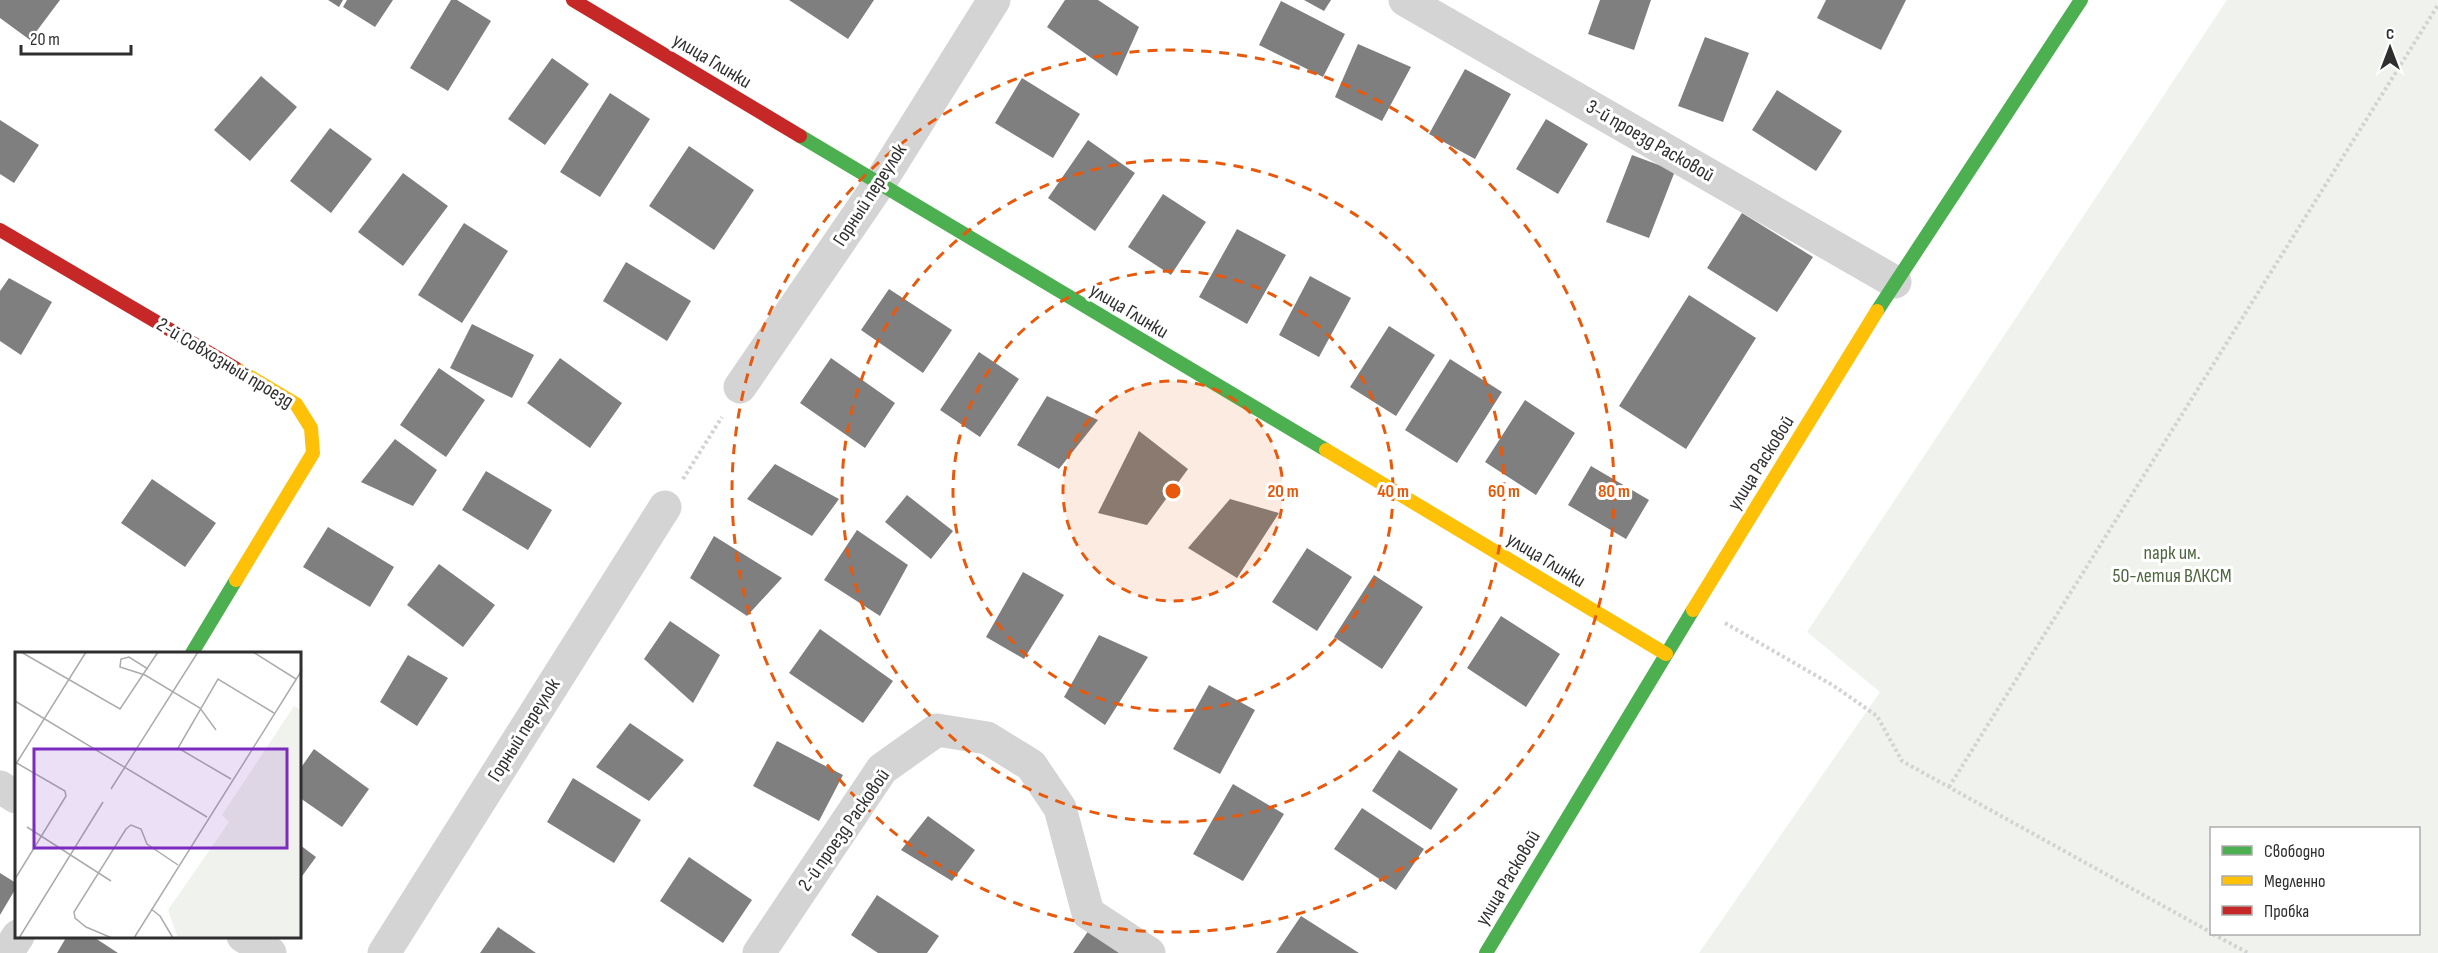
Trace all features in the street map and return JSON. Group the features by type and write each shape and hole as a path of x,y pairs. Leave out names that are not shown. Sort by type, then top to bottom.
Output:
{"street":[{"name":"улица Глинки","path":"573,0 1665,654"},
{"name":"Горный переулок","path":"740,387 879,184 994,0"},
{"name":"3-й проезд Расковой","path":"1405,0 1896,282"},
{"name":"улица Расковой","path":"1486,953 1665,654 1896,282 2081,0"},
{"name":"2-й Совхозный проезд","path":"0,230 296,404 311,428 313,453 193,652"},
{"name":"Горный переулок","path":"384,953 665,507"},
{"name":"2-й проезд Расковой","path":"759,953 882,769 937,730 987,738 1031,765 1060,808 1088,913 1149,953"},
{"path":"0,787 15,796"},
{"path":"7,953 17,938"},
{"path":"246,938 270,953"}],"path":[{"path":"1949,788 2438,5"},
{"path":"665,507 740,387"},
{"path":"1696,607 1834,686 1877,716 1902,760 2210,932"},
{"path":"2216,935 2248,953"}],"green space":[{"name":"парк им. 50-летия ВЛКСМ","path":"2227,0 2438,0 2438,953 1699,953 1880,692 1807,632"}],"building":[{"path":"0,0 60,0 30,40 0,18"},
{"path":"328,0 343,0 339,7"},
{"path":"347,0 393,0 375,27 343,7"},
{"path":"451,0 457,0 491,21 448,91 410,68"},
{"path":"789,0 874,0 848,39"},
{"path":"1065,0 1098,0 1139,27 1117,76 1047,27"},
{"path":"1304,0 1331,0 1324,11"},
{"path":"1600,0 1651,0 1634,50 1588,34"},
{"path":"1826,0 1906,0 1881,50 1817,18"},
{"path":"1281,1 1345,34 1323,77 1259,45"},
{"path":"1705,37 1749,53 1723,122 1678,106"},
{"path":"1358,44 1411,67 1382,121 1335,97"},
{"path":"552,58 589,84 545,145 508,119"},
{"path":"1465,69 1511,94 1475,159 1429,134"},
{"path":"261,76 297,107 250,161 214,130"},
{"path":"1022,78 1080,114 1053,158 995,123"},
{"path":"1777,90 1842,131 1816,171 1752,130"},
{"path":"610,93 650,119 600,197 560,172"},
{"path":"1546,119 1588,144 1558,194 1516,169"},
{"path":"0,120 39,145 14,183 0,174"},
{"path":"330,128 372,159 331,213 290,181"},
{"path":"1088,140 1135,173 1095,231 1048,198"},
{"path":"689,146 754,190 714,250 649,206"},
{"path":"1632,155 1675,171 1649,238 1606,222"},
{"path":"403,173 448,206 403,266 358,232"},
{"path":"1163,194 1206,222 1171,275 1128,247"},
{"path":"1742,213 1813,257 1777,312 1707,268"},
{"path":"464,223 508,251 462,323 418,295"},
{"path":"1237,229 1286,255 1247,324 1199,297"},
{"path":"626,262 691,301 667,341 603,301"},
{"path":"1310,276 1351,298 1319,357 1279,335"},
{"path":"9,278 52,302 21,355 0,341 0,291"},
{"path":"889,289 952,330 923,373 861,330"},
{"path":"1689,295 1756,338 1686,449 1619,406"},
{"path":"472,324 534,355 512,398 450,368"},
{"path":"1389,326 1435,355 1396,416 1350,387"},
{"path":"979,352 1019,379 980,437 940,410"},
{"path":"560,358 622,403 590,448 527,403"},
{"path":"831,358 895,403 865,448 800,403"},
{"path":"1450,359 1502,392 1457,463 1405,430"},
{"path":"439,368 485,400 446,457 400,425"},
{"path":"1047,396 1098,420 1059,469 1017,445"},
{"path":"1525,400 1575,433 1536,495 1485,462"},
{"path":"1139,431 1188,469 1147,525 1098,513"},
{"path":"395,439 437,470 413,506 361,482"},
{"path":"775,464 839,499 812,536 747,499"},
{"path":"1591,466 1649,500 1626,539 1568,505"},
{"path":"486,471 552,510 528,550 462,510"},
{"path":"152,479 216,523 185,567 121,523"},
{"path":"907,495 953,531 931,559 885,522"},
{"path":"1230,499 1279,513 1237,578 1188,548"},
{"path":"328,527 394,567 370,607 303,567"},
{"path":"857,530 908,565 880,616 824,580"},
{"path":"714,536 782,578 747,616 690,578"},
{"path":"1307,548 1352,577 1317,631 1272,602"},
{"path":"439,564 495,605 463,647 407,605"},
{"path":"1023,572 1064,595 1024,659 986,637"},
{"path":"1374,575 1423,607 1382,669 1334,637"},
{"path":"1501,616 1560,654 1526,707 1467,668"},
{"path":"670,621 720,655 693,703 644,659"},
{"path":"820,629 893,681 863,723 789,673"},
{"path":"1099,635 1148,657 1105,725 1064,697"},
{"path":"408,655 448,678 417,726 380,702"},
{"path":"1209,685 1255,710 1220,774 1173,749"},
{"path":"630,723 684,760 649,801 596,767"},
{"path":"777,741 843,775 819,821 753,786"},
{"path":"314,749 369,789 342,827 302,799 302,766"},
{"path":"1399,750 1458,789 1431,830 1372,791"},
{"path":"573,778 641,820 614,863 547,822"},
{"path":"1233,784 1284,814 1243,881 1193,854"},
{"path":"1362,808 1424,849 1396,890 1334,849"},
{"path":"928,816 975,850 952,881 901,850"},
{"path":"302,846 316,857 302,876"},
{"path":"689,857 752,900 723,943 660,901"},
{"path":"0,873 15,882 15,890 0,915"},
{"path":"877,895 939,936 927,953 878,953 851,935"},
{"path":"1301,916 1359,953 1276,953"},
{"path":"498,927 536,953 480,953"},
{"path":"1089,930 1120,953 1073,953"},
{"path":"66,938 95,938 118,953 57,953"}],"traffic: fast":[{"path":"1877,311 2081,0"},
{"path":"800,136 1326,450"},
{"path":"193,652 236,580"},
{"path":"1486,953 1693,610"}],"traffic: slow":[{"path":"1693,610 1877,311"},
{"path":"235,368 296,404 311,428 313,453 236,580"},
{"path":"1326,450 1666,654"}],"traffic: jam":[{"path":"573,0 800,136"},
{"path":"0,230 235,368"}]}
